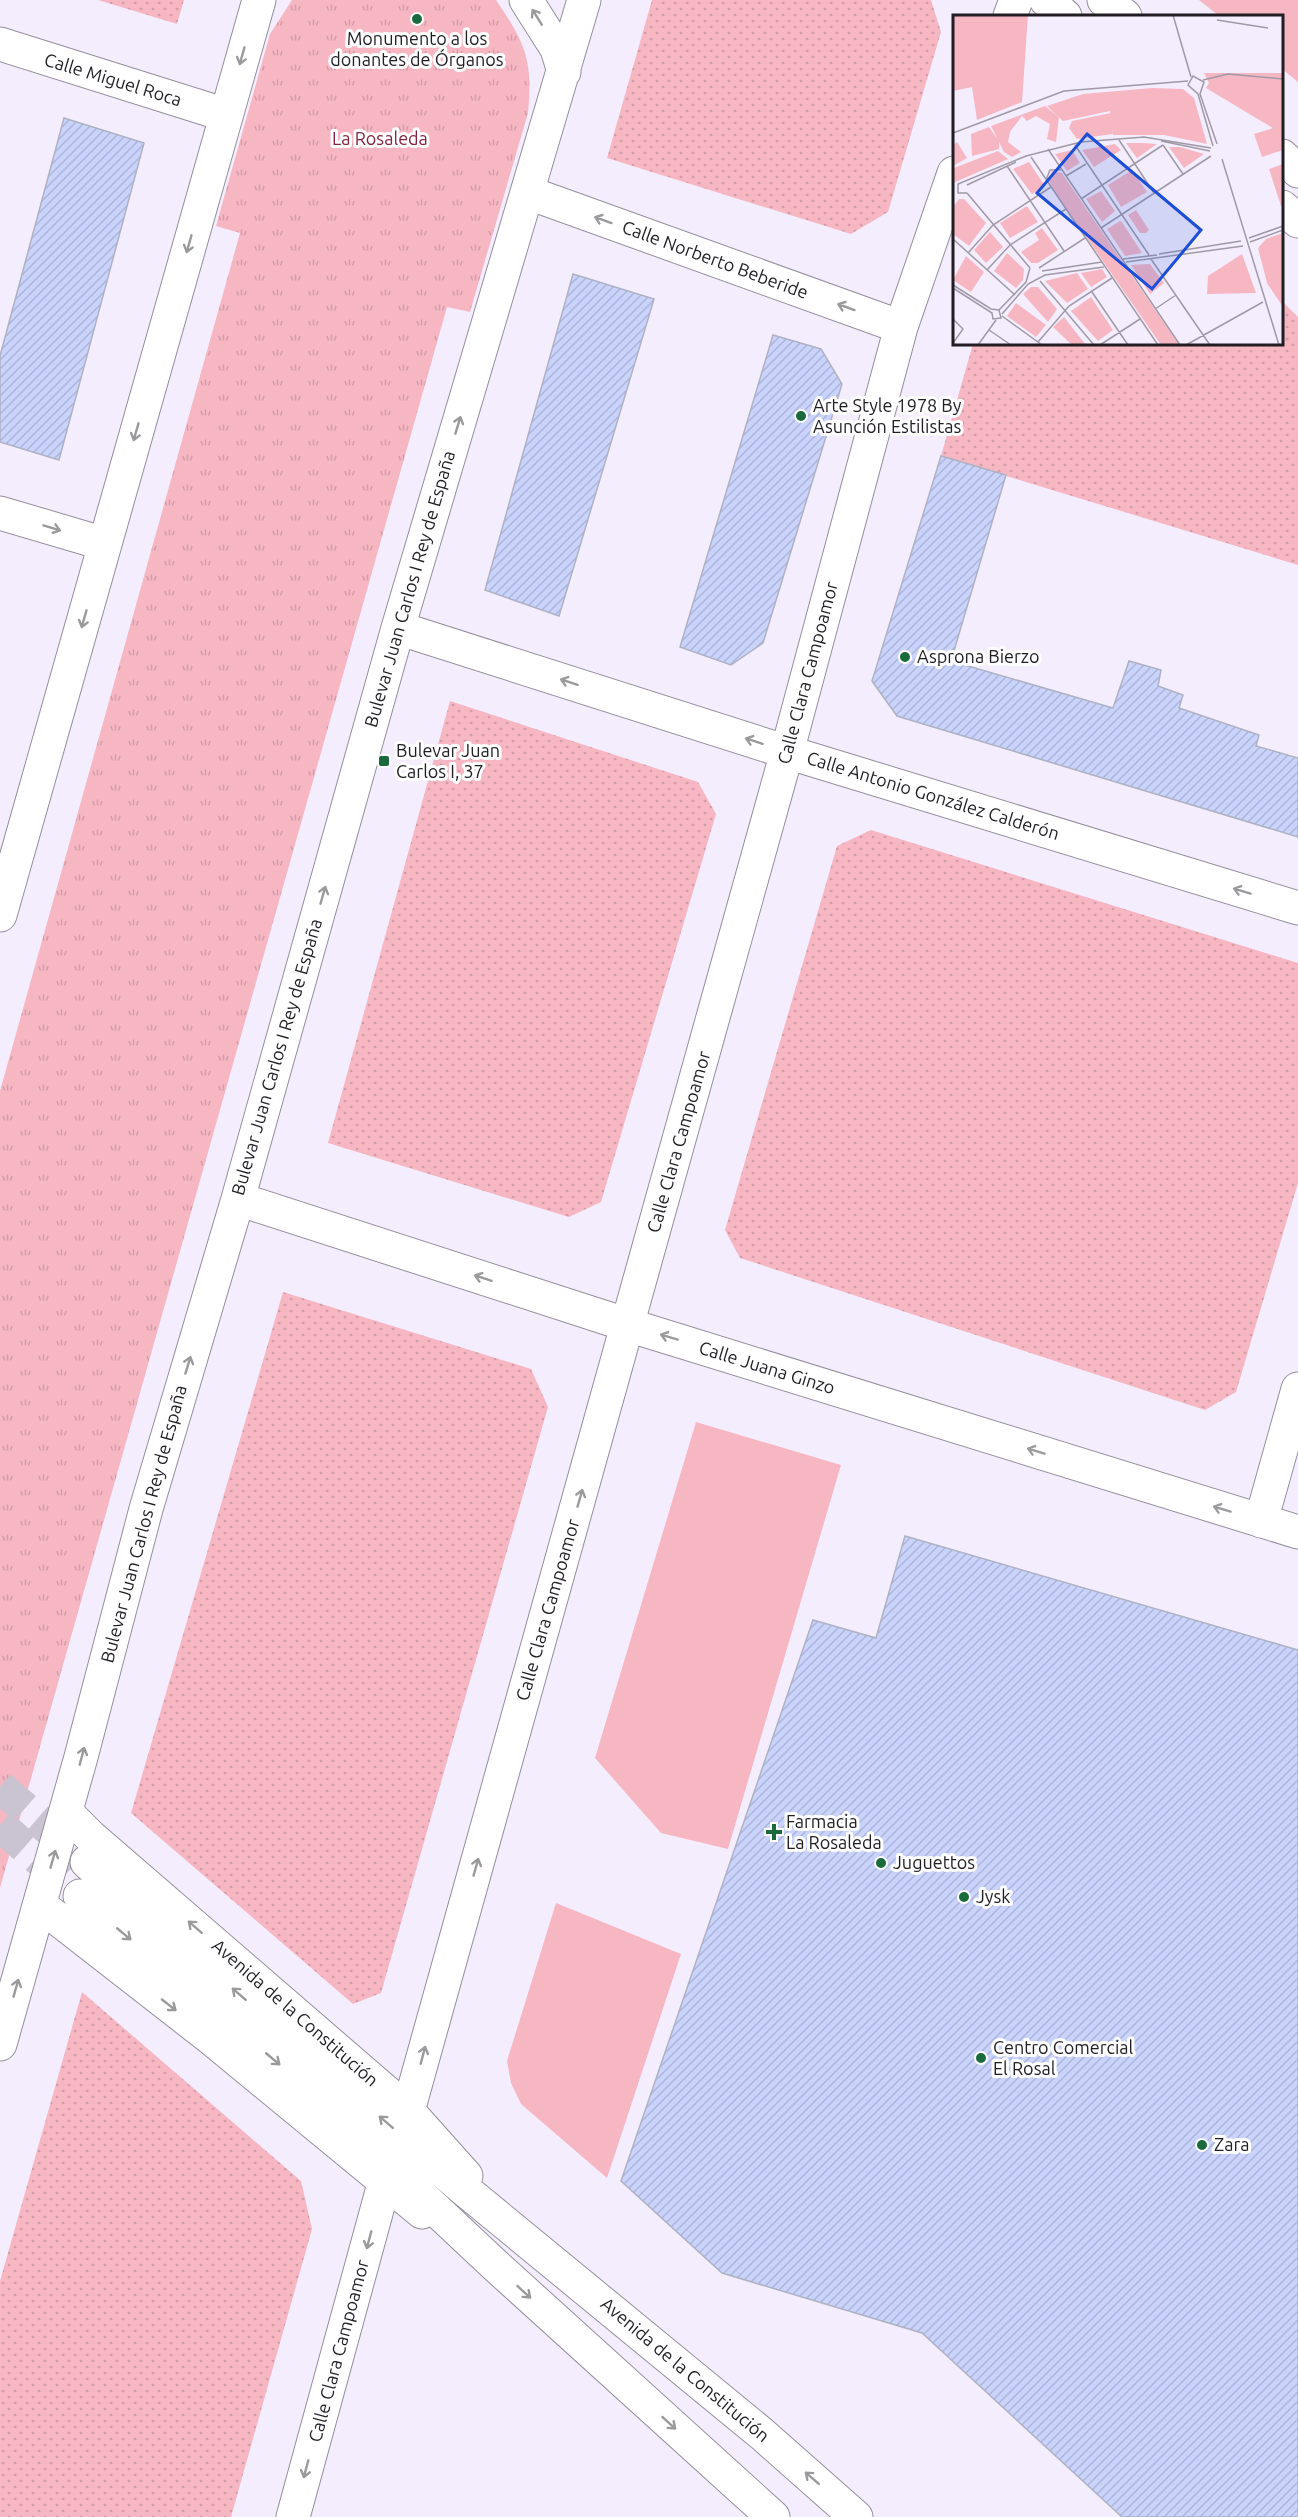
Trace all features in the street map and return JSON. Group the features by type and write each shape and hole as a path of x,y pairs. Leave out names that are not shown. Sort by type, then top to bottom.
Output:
{"street":[{"path":"0,915 258,0"},
{"path":"526,0 557,49 564,72"},
{"name":"Bulevar Juan Carlos I Rey de España","path":"0,2044 66,1812 146,1509 238,1199 398,627 529,193 584,0"},
{"path":"1010,15 1016,0"},
{"path":"1046,0 1064,15"},
{"path":"1104,0 1124,15"},
{"name":"Calle Miguel Roca","path":"0,44 226,115"},
{"path":"1283,158 1298,171"},
{"name":"Calle Clara Campoamor","path":"408,2111 787,752 901,327 953,176"},
{"name":"Calle Norberto Beberide","path":"529,193 901,327"},
{"path":"1283,209 1298,221"},
{"path":"0,513 105,544"},
{"name":"Calle Antonio González Calderón","path":"398,627 787,752 1298,908"},
{"name":"Calle Juana Ginzo","path":"238,1199 628,1325 1298,1532"},
{"path":"1262,1521 1298,1389"},
{"name":"Avenida de la Constitución","path":"66,1812 91,1837 408,2111 511,2227"},
{"name":"Avenida de la Constitución","path":"87,1862 465,2190 762,2434 856,2517"},
{"path":"80,1896 300,2082 495,2265 773,2517"},
{"path":"40,1905 212,2039 384,2184 495,2265"},
{"name":"Calle Clara Campoamor","path":"293,2517 384,2184"}],"green space":[{"path":"98,0 184,0 177,24"},
{"name":"La Rosaleda","path":"292,0 496,0 521,41 525,53 529,79 528,113 470,312 447,307 0,1888 0,1091 240,233 216,226 270,34"},
{"path":"652,0 931,0 941,32 888,212 851,234 607,158"},
{"path":"1199,0 1298,0 1298,82 1283,70 1283,15 1218,15"},
{"path":"1283,302 1298,317 1298,565 941,456 973,345 1283,345"},
{"path":"450,701 698,782 716,814 601,1202 569,1217 328,1143"},
{"path":"871,830 1298,963 1298,1183 1236,1392 1205,1410 740,1258 725,1230 837,846"},
{"path":"283,1292 531,1369 548,1407 381,1993 353,2004 131,1813"},
{"path":"696,1422 841,1465 728,1849 661,1833 595,1758"},
{"path":"556,1903 681,1954 607,2178 521,2104 511,2083 507,2061"},
{"path":"82,1992 301,2181 312,2229 231,2517 0,2517 0,2281"}],"building":[{"path":"64,118 144,143 59,460 0,442 0,356"},
{"path":"573,274 654,299 559,616 485,590"},
{"path":"773,335 821,349 842,384 763,643 731,665 680,647"},
{"path":"941,456 1006,475 951,661 1113,708 1129,661 1161,670 1158,686 1183,695 1179,708 1259,735 1256,746 1298,758 1298,837 897,716 872,681"},
{"name":"Centro Comercial El Rosal","path":"905,1536 1298,1650 1298,2517 1122,2517 922,2333 722,2273 621,2181 813,1620 876,1638"}],"tunnel":[{"path":"0,1787 87,1862"},
{"path":"0,1825 80,1896"}],"place":[{"name":"Monumento a los donantes de Órganos","path":"417,19"},
{"name":"Arte Style 1978 By Asunción Estilistas","path":"801,416"},
{"name":"Asprona Bierzo","path":"905,657"},
{"name":"Bulevar Juan Carlos I, 37","path":"384,761"},
{"name":"Farmacia La Rosaleda","path":"774,1832"},
{"name":"Juguettos","path":"881,1863"},
{"name":"Jysk","path":"964,1897"},
{"name":"Centro Comercial El Rosal","path":"981,2058"},
{"name":"Zara","path":"1202,2145"}]}
